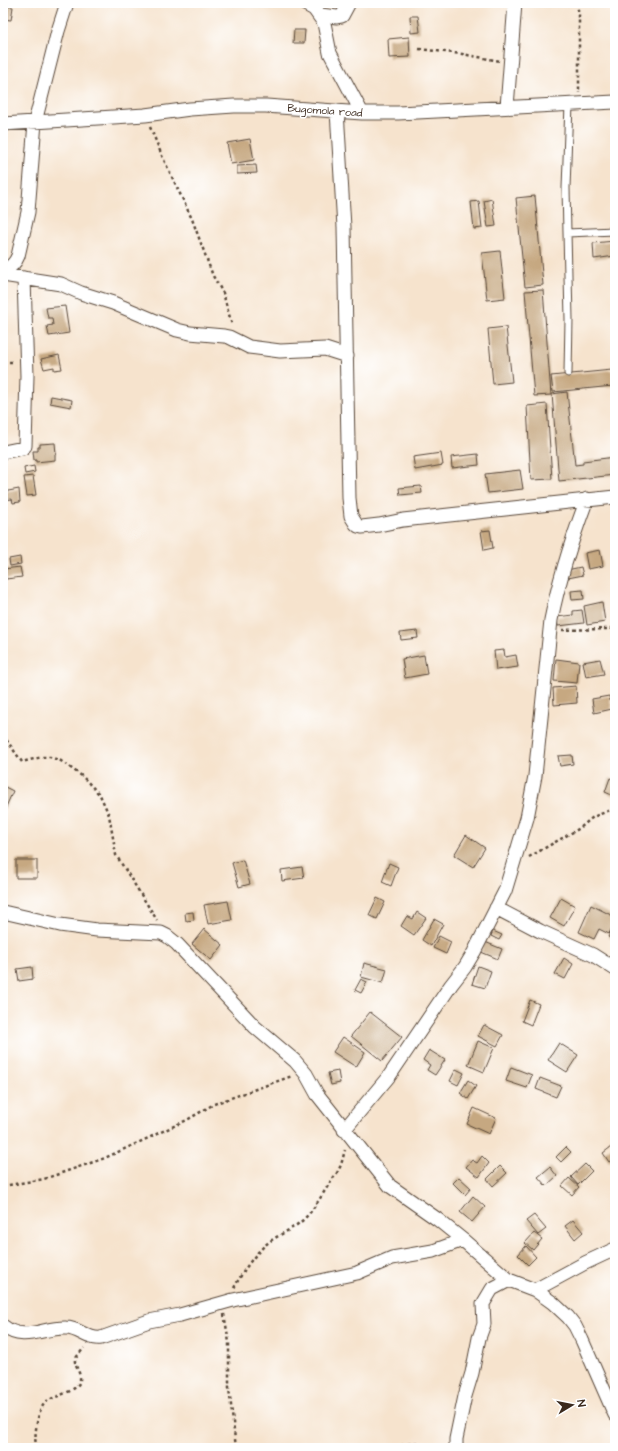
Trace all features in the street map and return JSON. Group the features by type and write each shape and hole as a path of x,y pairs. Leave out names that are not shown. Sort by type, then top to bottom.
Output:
{"street":[{"path":"3,270 12,266 18,256 28,212 35,122 58,31 67,3"},
{"path":"303,3 314,9 320,15 324,23 330,53 362,114"},
{"path":"320,15 342,16 349,3"},
{"path":"507,107 515,3"},
{"name":"Bugomola road","path":"3,124 145,115 190,109 234,106 266,106 362,114 615,102"},
{"path":"337,111 344,227 349,498 351,516 356,524 362,527 404,520 615,496"},
{"path":"3,275 61,284 81,293 113,303 177,330 190,333 224,336 253,348 280,351 325,349 347,356"},
{"path":"3,452 23,448 25,446 27,376 24,278"},
{"path":"347,1133 390,1075 450,986 465,967 505,891 530,805 535,776 550,630 555,600 572,541 587,499"},
{"path":"496,908 540,931 593,955 615,969"},
{"path":"3,912 60,925 97,930 156,932 167,936 185,952 255,1027 295,1061 304,1072 317,1094 390,1186 420,1206 464,1240 509,1280 535,1290 553,1303 575,1326 615,1415"},
{"path":"3,1326 16,1333 28,1334 66,1328 74,1329 93,1338 101,1338 148,1321 180,1315 227,1301 357,1273 392,1258 433,1251 464,1240"},
{"path":"535,1290 585,1263 615,1249"},
{"path":"456,1448 456,1439 479,1338 484,1324 483,1304 492,1289 509,1280"}],"lane":[{"path":"568,373 569,319 566,188 574,104"},
{"path":"568,233 615,231"}],"path":[{"path":"574,104 579,13 576,3"},
{"path":"419,49 510,62"},
{"path":"145,115 163,158 192,219 213,276 223,293 236,340"},
{"path":"550,630 609,629 615,627"},
{"path":"3,735 22,762 42,757 50,757 61,761 82,776 100,795 109,815 116,855 167,936"},
{"path":"513,866 580,828 596,815 613,809 615,806"},
{"path":"3,1186 44,1179 105,1158 187,1120 214,1104 304,1072"},
{"path":"236,1448 229,1388 229,1342 223,1308 244,1272 258,1252 270,1241 294,1227 307,1216 339,1169 347,1133"},
{"path":"36,1448 36,1428 44,1404 48,1400 75,1388 78,1384 80,1377 74,1359 93,1338"}],"building":[{"path":"3,6 13,7 11,20 3,19"},
{"path":"410,16 418,16 420,32 411,33"},
{"path":"294,30 305,30 304,43 293,43"},
{"path":"409,37 410,57 389,58 388,39"},
{"path":"250,139 254,160 231,164 227,143"},
{"path":"256,165 257,173 237,174 237,166"},
{"path":"535,196 543,285 525,287 516,198"},
{"path":"492,199 496,226 488,227 484,201"},
{"path":"479,201 482,228 474,229 471,202"},
{"path":"615,241 615,256 594,259 593,243"},
{"path":"500,251 505,298 487,300 482,253"},
{"path":"543,290 551,395 534,396 525,291"},
{"path":"65,306 69,333 49,336 47,326 53,325 52,318 48,318 46,308"},
{"path":"506,327 512,382 493,384 488,329"},
{"path":"59,355 62,369 54,370 54,367 44,369 41,359"},
{"path":"612,370 613,386 553,392 551,376"},
{"path":"567,392 575,465 583,464 583,461 615,457 615,475 559,481 552,394"},
{"path":"51,396 72,400 71,407 50,403"},
{"path":"547,404 552,479 531,480 527,406"},
{"path":"55,443 55,460 36,462 36,460 34,460 33,451 38,451 40,444"},
{"path":"441,453 443,465 415,470 413,457"},
{"path":"478,454 479,465 452,468 451,457"},
{"path":"34,466 35,472 25,474 24,468"},
{"path":"520,470 523,489 488,493 485,474"},
{"path":"33,476 36,495 27,496 24,477"},
{"path":"421,486 422,493 400,495 399,488"},
{"path":"19,489 20,502 13,503 12,499 3,500 3,492"},
{"path":"490,530 493,548 484,550 481,531"},
{"path":"600,550 603,566 588,569 585,553"},
{"path":"20,557 21,564 10,566 9,559"},
{"path":"20,567 22,577 6,579 4,569"},
{"path":"581,567 583,575 568,578 567,570"},
{"path":"583,590 584,599 572,600 571,591"},
{"path":"602,602 605,622 587,625 584,606"},
{"path":"582,610 584,623 558,626 557,617 573,615 573,611"},
{"path":"417,631 418,638 401,640 400,633"},
{"path":"504,650 505,657 516,655 518,667 496,670 494,651"},
{"path":"424,655 427,674 405,678 402,659"},
{"path":"556,659 579,662 577,683 554,681"},
{"path":"600,659 604,674 586,677 583,662"},
{"path":"576,686 577,703 554,705 553,688"},
{"path":"609,696 612,709 594,713 592,699"},
{"path":"572,755 573,764 560,766 558,756"},
{"path":"610,778 615,780 614,796 605,792"},
{"path":"5,787 13,791 5,809 3,808 3,792"},
{"path":"466,835 485,848 473,867 454,855"},
{"path":"16,860 37,860 37,878 16,878"},
{"path":"243,860 250,884 239,887 232,863"},
{"path":"389,863 398,867 391,886 382,882"},
{"path":"302,867 304,878 282,881 281,870"},
{"path":"377,898 385,902 377,919 369,915"},
{"path":"561,898 575,906 564,926 550,918"},
{"path":"228,901 232,920 208,924 204,905"},
{"path":"591,905 615,917 615,921 609,934 599,929 594,939 579,932"},
{"path":"193,912 194,920 186,921 185,913"},
{"path":"417,912 426,918 414,935 401,926 407,916 413,919"},
{"path":"434,919 443,924 431,946 422,940"},
{"path":"204,929 223,945 211,960 192,944"},
{"path":"612,930 615,932 615,940 608,937"},
{"path":"493,931 502,935 499,940 491,936"},
{"path":"439,936 451,942 446,954 433,948"},
{"path":"485,942 502,949 498,959 481,952"},
{"path":"564,958 573,964 565,979 555,974"},
{"path":"364,963 387,969 383,983 361,977"},
{"path":"478,966 491,971 485,988 472,984"},
{"path":"32,967 33,979 19,981 17,969"},
{"path":"361,979 367,982 361,993 355,990"},
{"path":"530,1000 539,1004 531,1025 522,1021"},
{"path":"370,1012 402,1037 382,1061 351,1036"},
{"path":"484,1025 503,1035 497,1046 478,1036"},
{"path":"343,1037 365,1052 356,1067 333,1052"},
{"path":"478,1041 494,1048 484,1072 468,1065"},
{"path":"559,1043 578,1055 567,1072 548,1060"},
{"path":"429,1050 445,1060 435,1075 427,1070 430,1065 423,1060"},
{"path":"511,1067 532,1075 527,1088 506,1081"},
{"path":"456,1069 464,1073 458,1085 450,1081"},
{"path":"338,1071 340,1083 331,1085 328,1073"},
{"path":"540,1078 561,1086 556,1097 536,1089"},
{"path":"468,1080 476,1086 468,1099 460,1093"},
{"path":"474,1108 496,1118 489,1134 467,1124"},
{"path":"615,1144 615,1158 609,1162 603,1153"},
{"path":"566,1147 571,1152 561,1162 556,1157"},
{"path":"482,1156 489,1163 479,1177 466,1167 472,1160 477,1163"},
{"path":"585,1164 592,1171 578,1185 571,1177"},
{"path":"500,1166 507,1173 493,1186 487,1179"},
{"path":"550,1167 557,1176 546,1186 538,1177"},
{"path":"459,1177 471,1188 465,1195 453,1183"},
{"path":"569,1178 579,1187 572,1195 562,1186"},
{"path":"473,1196 485,1207 472,1222 460,1212"},
{"path":"534,1215 546,1229 538,1235 526,1221"},
{"path":"573,1220 583,1232 575,1239 565,1226"},
{"path":"534,1233 542,1239 533,1250 525,1243"},
{"path":"526,1246 536,1257 528,1265 518,1255"},
{"path":"417,1442 418,1448 392,1448 392,1446"}]}
